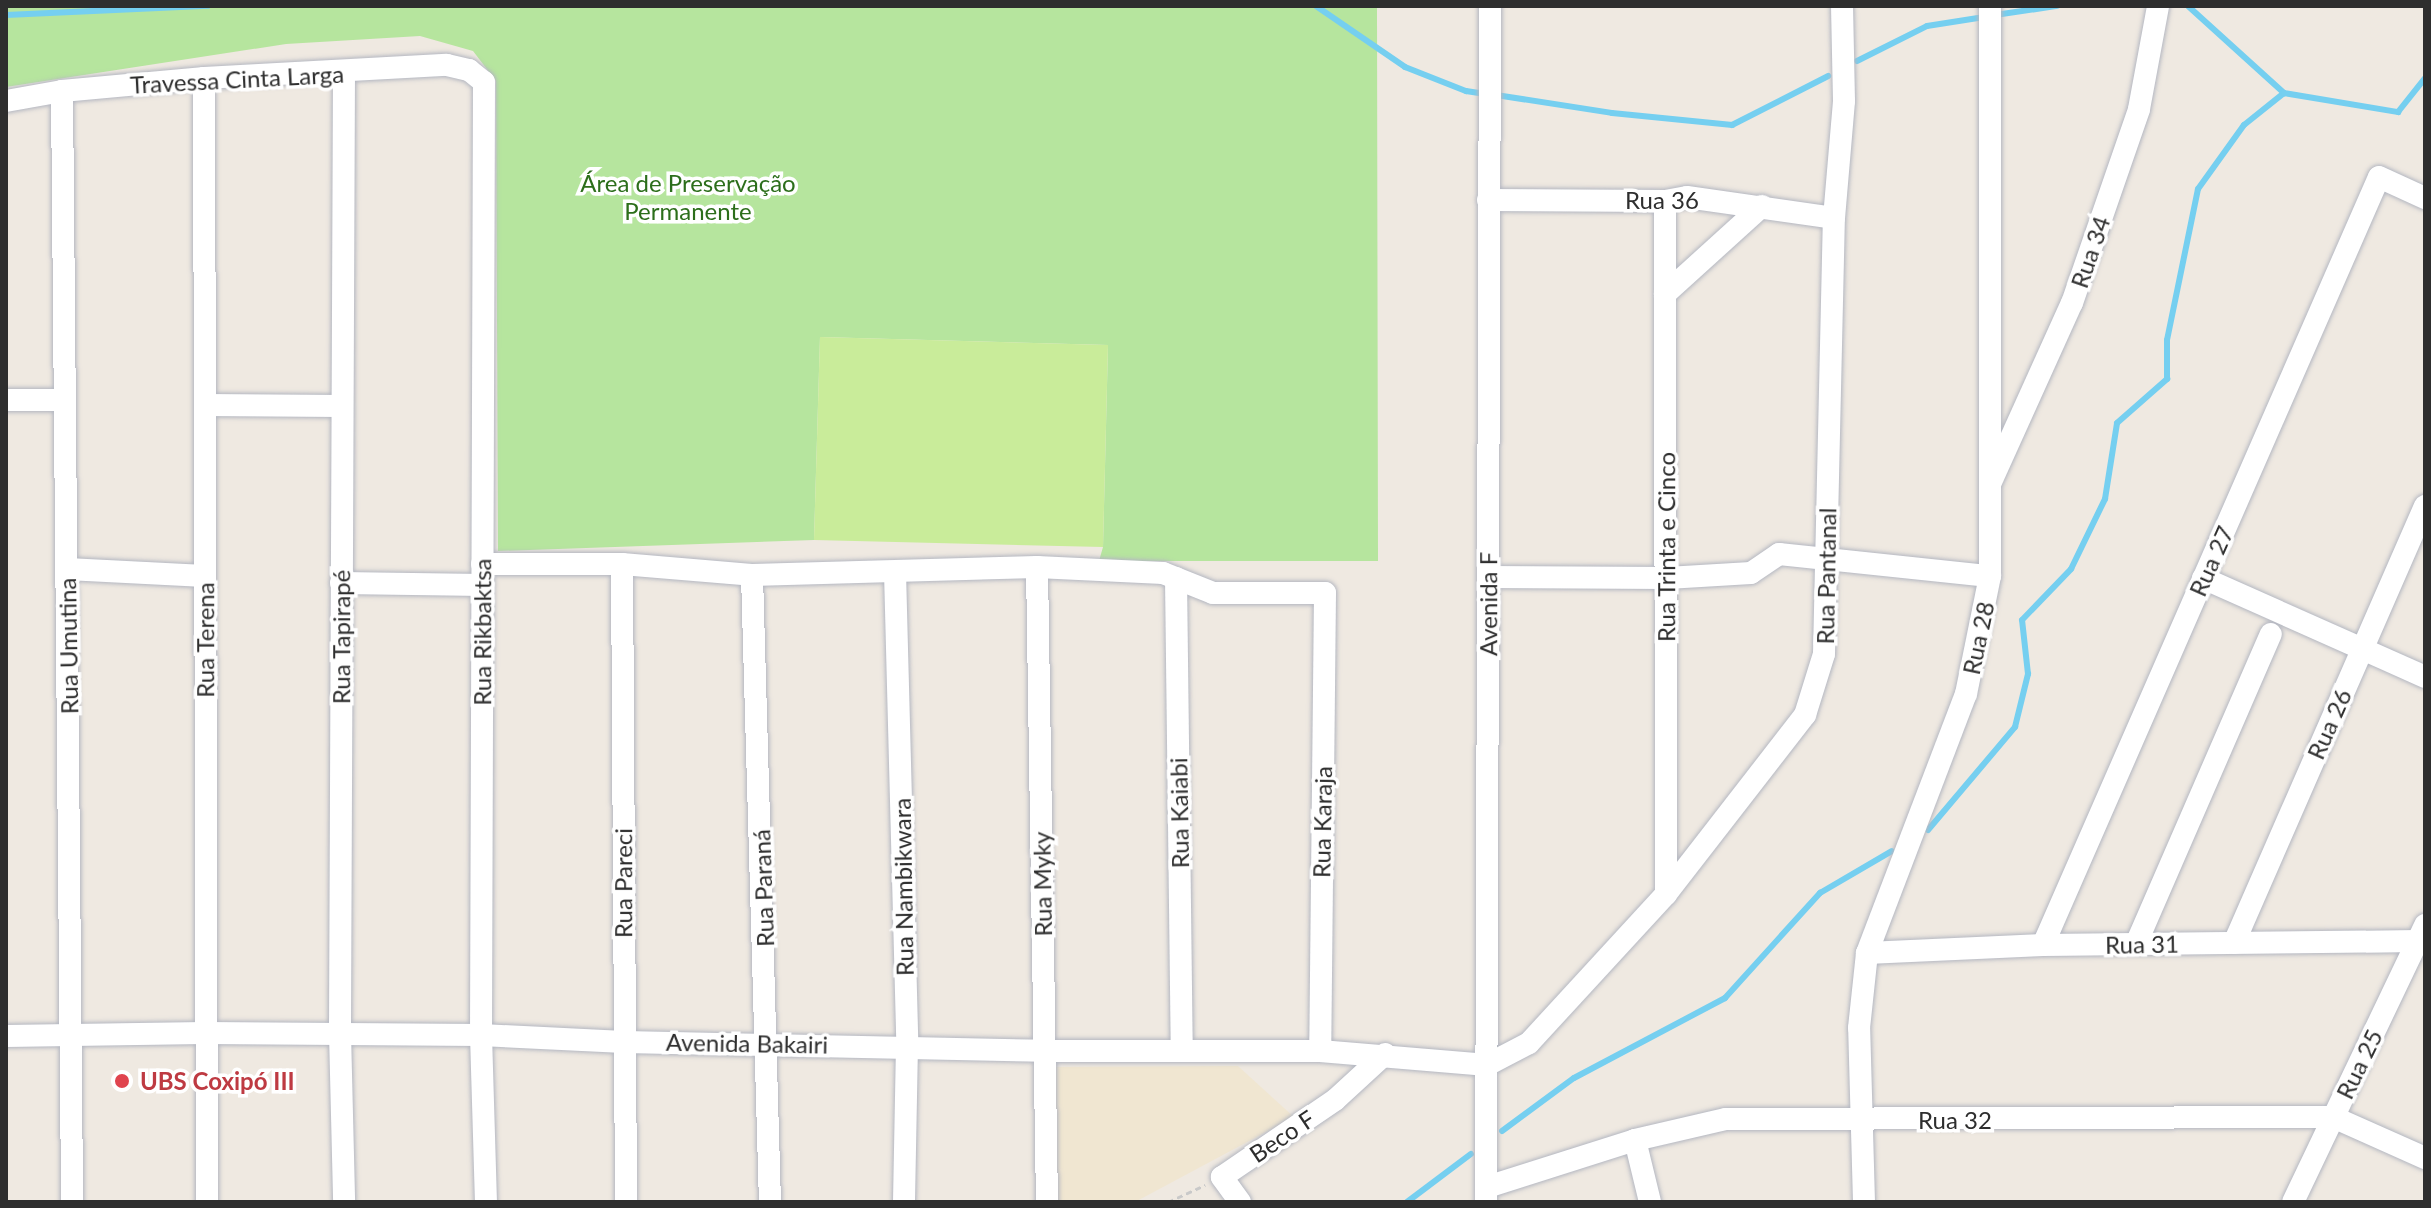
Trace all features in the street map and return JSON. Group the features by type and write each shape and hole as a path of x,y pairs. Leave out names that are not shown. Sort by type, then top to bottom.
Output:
{"street":[{"name":"Avenida F","path":"1486,1195 1490,6"},
{"name":"Rua Pantanal","path":"1487,1065 1529,1043 1666,894 1805,715 1824,654 1834,218 1844,101 1842,6"},
{"name":"Rua 28","path":"1864,1202 1859,1028 1867,953 1966,694 1990,576 1990,6"},
{"name":"Rua 34","path":"1989,488 2072,303 2139,109 2158,6"},
{"name":"Travessa Cinta Larga","path":"6,101 62,91 204,78 447,65 469,70"},
{"name":"Rua Rikbaktsa","path":"469,70 484,82 486,108 481,1035 486,1202"},
{"name":"Rua Tapirapé","path":"344,72 340,1033 344,1202"},
{"name":"Rua Terena","path":"204,78 204,1033 207,1202"},
{"name":"Rua Umutina","path":"62,91 72,1202"},
{"name":"Rua 27","path":"2043,945 2379,177 2425,198"},
{"name":"Rua 36","path":"1488,200 1665,201 1687,197 1834,218"},
{"name":"Rua Trinta e Cinco","path":"1665,201 1666,894"},
{"path":"1665,294 1762,206"},
{"path":"6,400 63,400"},
{"path":"205,405 341,406"},
{"name":"Rua 26","path":"2234,943 2425,506"},
{"path":"1488,577 1667,578 1751,573 1779,554 1990,576"},
{"path":"341,583 622,564 752,575 1037,567 1142,571 1176,578"},
{"name":"Rua Pareci","path":"622,564 626,1202"},
{"name":"Rua Myky","path":"1037,567 1047,1202"},
{"path":"67,569 205,576"},
{"name":"Rua Nambikwara","path":"895,572 907,1045 904,1202"},
{"name":"Rua Paraná","path":"752,575 768,1043 770,1202"},
{"name":"Rua Karaja","path":"1176,578 1213,593 1325,593 1320,1051"},
{"name":"Rua Kaiabi","path":"1176,578 1182,1049"},
{"path":"2203,578 2425,677"},
{"path":"2136,944 2271,634"},
{"name":"Rua 31","path":"1867,953 2043,945 2234,943 2422,933"},
{"name":"Rua 25","path":"2293,1202 2422,933"},
{"name":"Avenida Bakairi","path":"6,1036 72,1038 204,1033 340,1033 481,1035 624,1042 907,1045 1045,1051 1320,1051 1385,1054 1487,1065"},
{"name":"Beco F","path":"1222,1177 1335,1100 1385,1054"},
{"name":"Rua 32","path":"1486,1195 1635,1140 1726,1119 1864,1121 2333,1117 2425,1158"},
{"path":"1635,1140 1650,1202"},
{"path":"1222,1177 1240,1202"}],"path":[{"path":"1168,1202 1222,1177"}],"shaded area":[{"path":"1238,1066 1294,1117 1135,1202 1054,1202 1051,1067"}],"green space":[{"name":"Área de Preservação Permanente","path":"6,6 1377,6 1378,561 1099,561 1103,547 1108,345 820,337 814,540 498,551 496,81 473,51 420,36 286,44 6,87"},
{"path":"820,337 1108,345 1103,547 814,540"}],"waterway":[{"path":"6,15 208,6"},
{"path":"1316,6 1405,67 1466,91 1484,94"},
{"path":"1995,15 2057,6"},
{"path":"2188,6 2284,93"},
{"path":"1857,61 1927,26 1984,17"},
{"path":"1496,95 1612,113 1732,125 1828,76"},
{"path":"1928,830 2015,727 2028,674 2022,620 2071,569 2105,499 2117,423 2167,379 2167,340 2198,189 2244,125 2284,93 2398,112 2425,78"},
{"path":"1502,1131 1574,1078 1725,998 1820,893 1892,851"},
{"path":"1407,1202 1471,1154"}],"place":[{"name":"UBS Coxipó III","path":"122,1081"}]}
